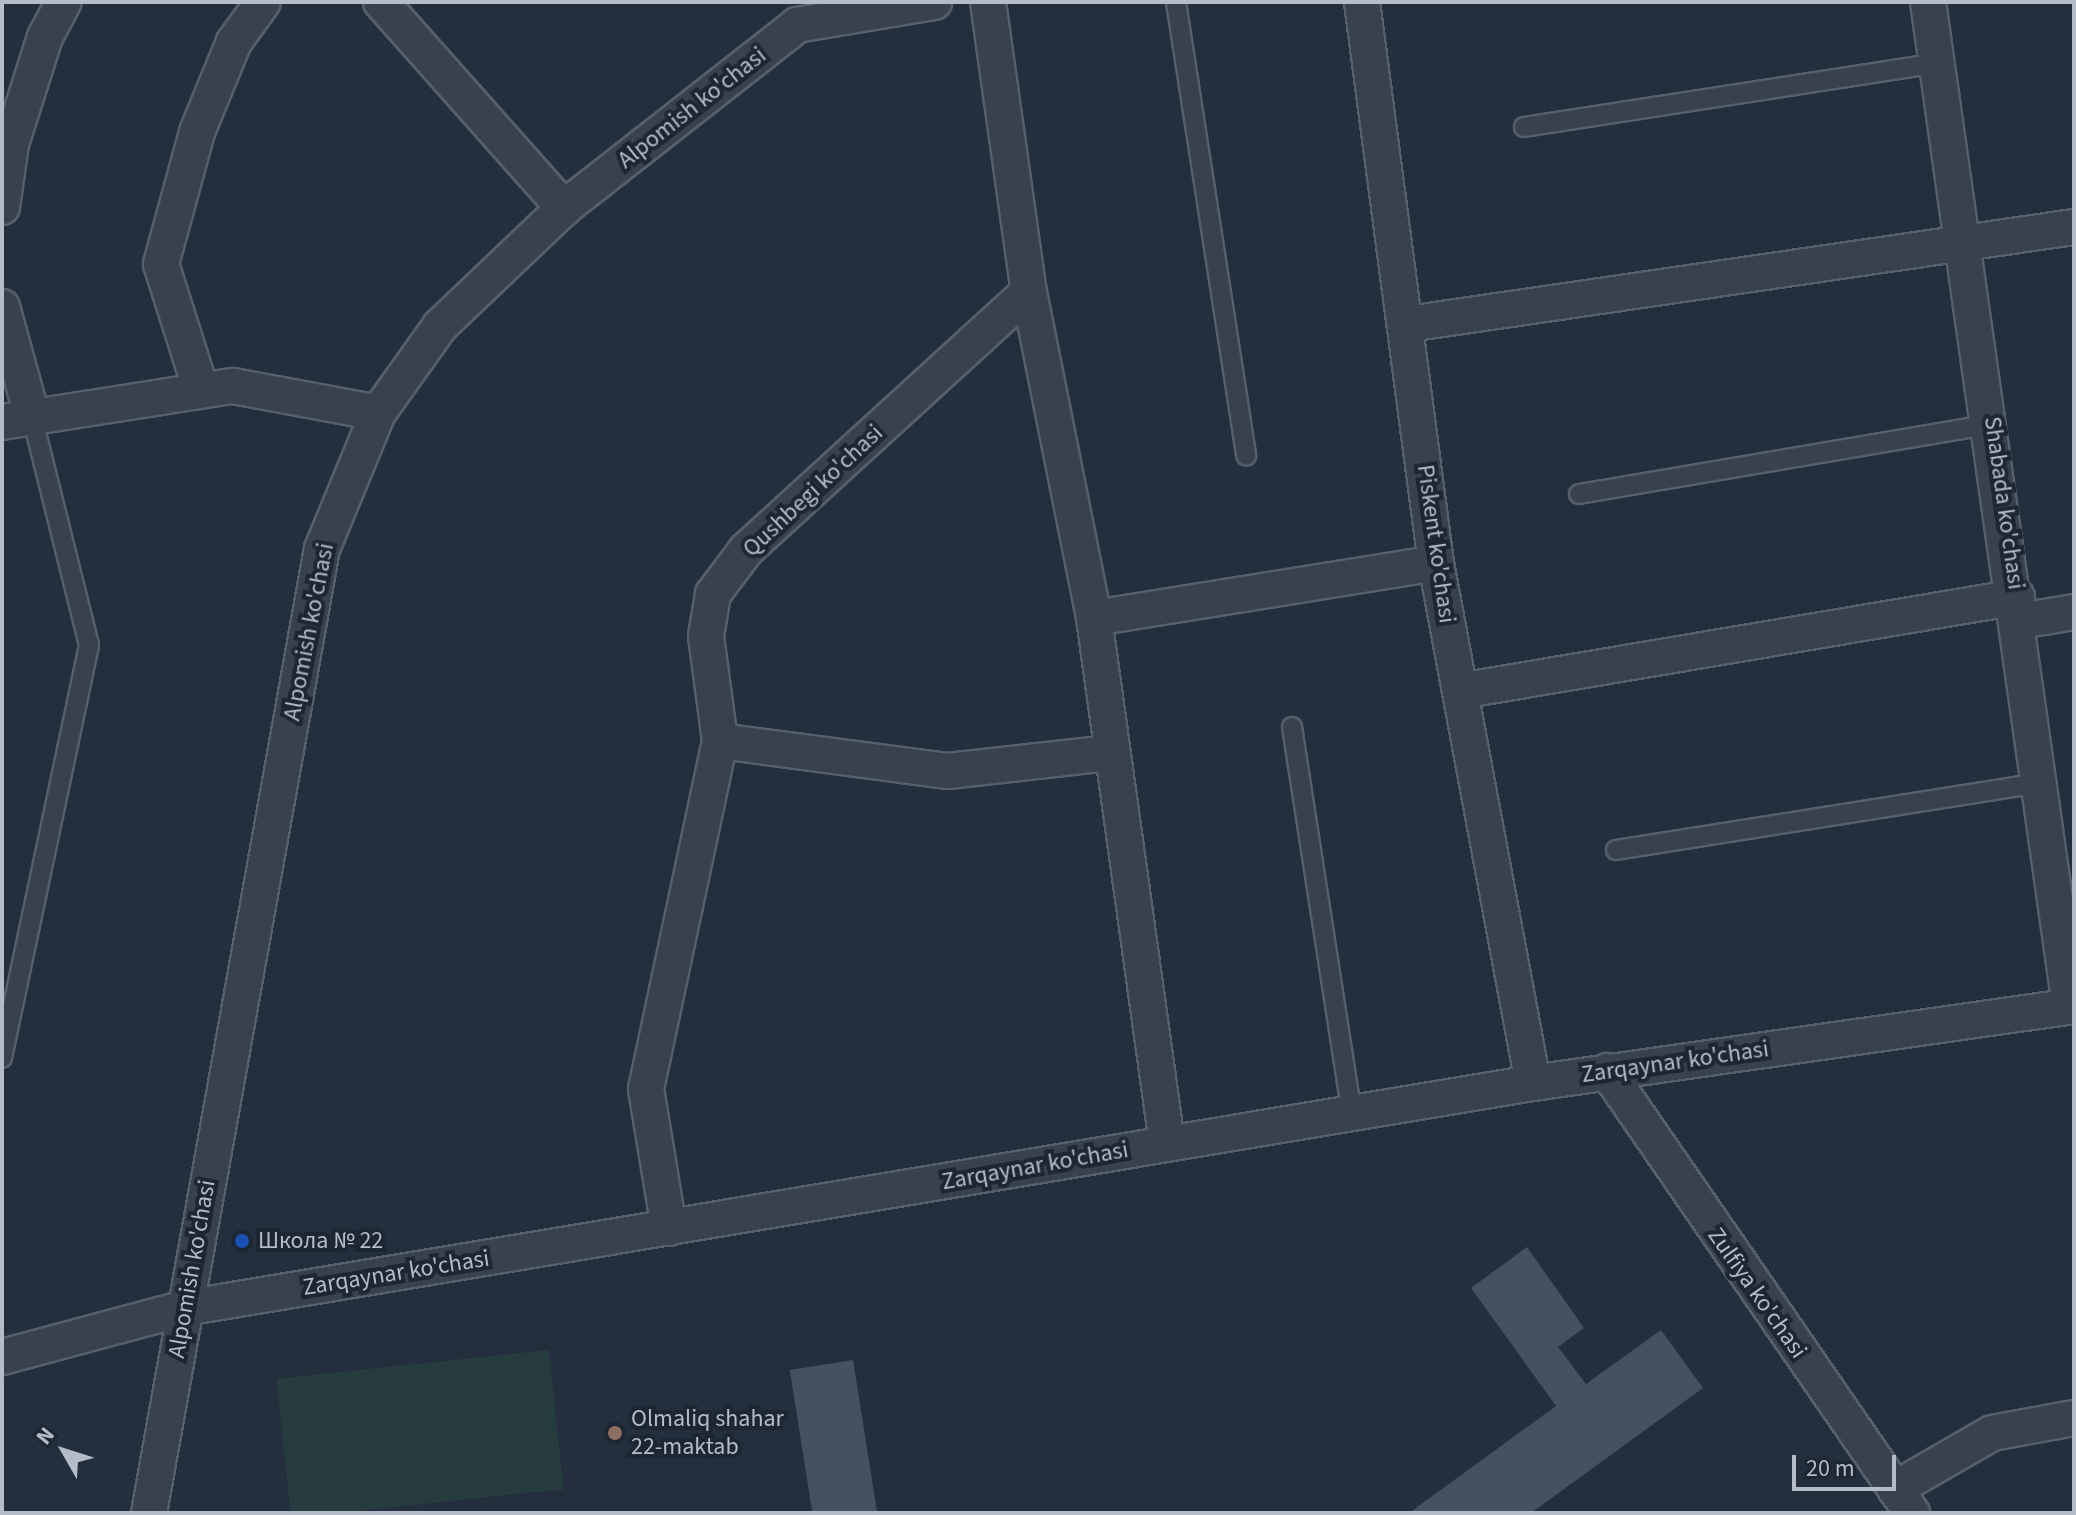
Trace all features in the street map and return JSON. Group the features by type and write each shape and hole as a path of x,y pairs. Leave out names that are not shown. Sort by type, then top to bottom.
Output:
{"street":[{"path":"2,207 11,144 45,37 64,2"},
{"path":"201,390 161,264 197,132 234,42 263,2"},
{"path":"381,2 564,208"},
{"name":"Alpomish ko'chasi","path":"149,1513 322,549 378,413 440,326 564,208 796,14 934,2"},
{"path":"988,2 1029,292 1094,618 1108,753 1167,1143"},
{"name":"Piskent ko'chasi","path":"1362,2 1408,324 1436,563 1533,1083"},
{"name":"Shabada ko'chasi","path":"1928,2 1993,424 2072,1006"},
{"path":"1408,324 1964,248 2074,227"},
{"name":"Qushbegi ko'chasi","path":"669,1228 646,1089 720,741 706,636 713,594 746,550 1029,292"},
{"path":"2,307 17,419 233,386 378,413"},
{"path":"1094,618 1436,563"},
{"path":"1460,691 2019,609 2074,612"},
{"path":"720,741 948,771 1108,753"},
{"name":"Zarqaynar ko'chasi","path":"2,1357 185,1308 1607,1071 2072,1006"},
{"name":"Zulfiya ko'chasi","path":"1607,1071 1903,1501"},
{"path":"1903,1501 1992,1433 2074,1418"}],"lane":[{"path":"1176,2 1246,456"},
{"path":"1524,127 1938,63"},
{"path":"2,1058 89,645 17,419"},
{"path":"1579,494 1993,424"},
{"path":"1292,727 1352,1114"},
{"path":"1616,850 2041,783"}],"green space":[{"path":"549,1350 564,1489 338,1513 291,1513 277,1379"}],"building":[{"path":"1527,1247 1584,1328 1558,1347 1586,1384 1661,1330 1703,1388 1531,1513 1409,1513 1556,1406 1471,1288"},
{"path":"853,1360 877,1513 812,1513 790,1370"}],"place":[{"name":"Школа № 22","path":"242,1241"},
{"name":"Olmaliq shahar 22-maktab","path":"615,1433"}]}
